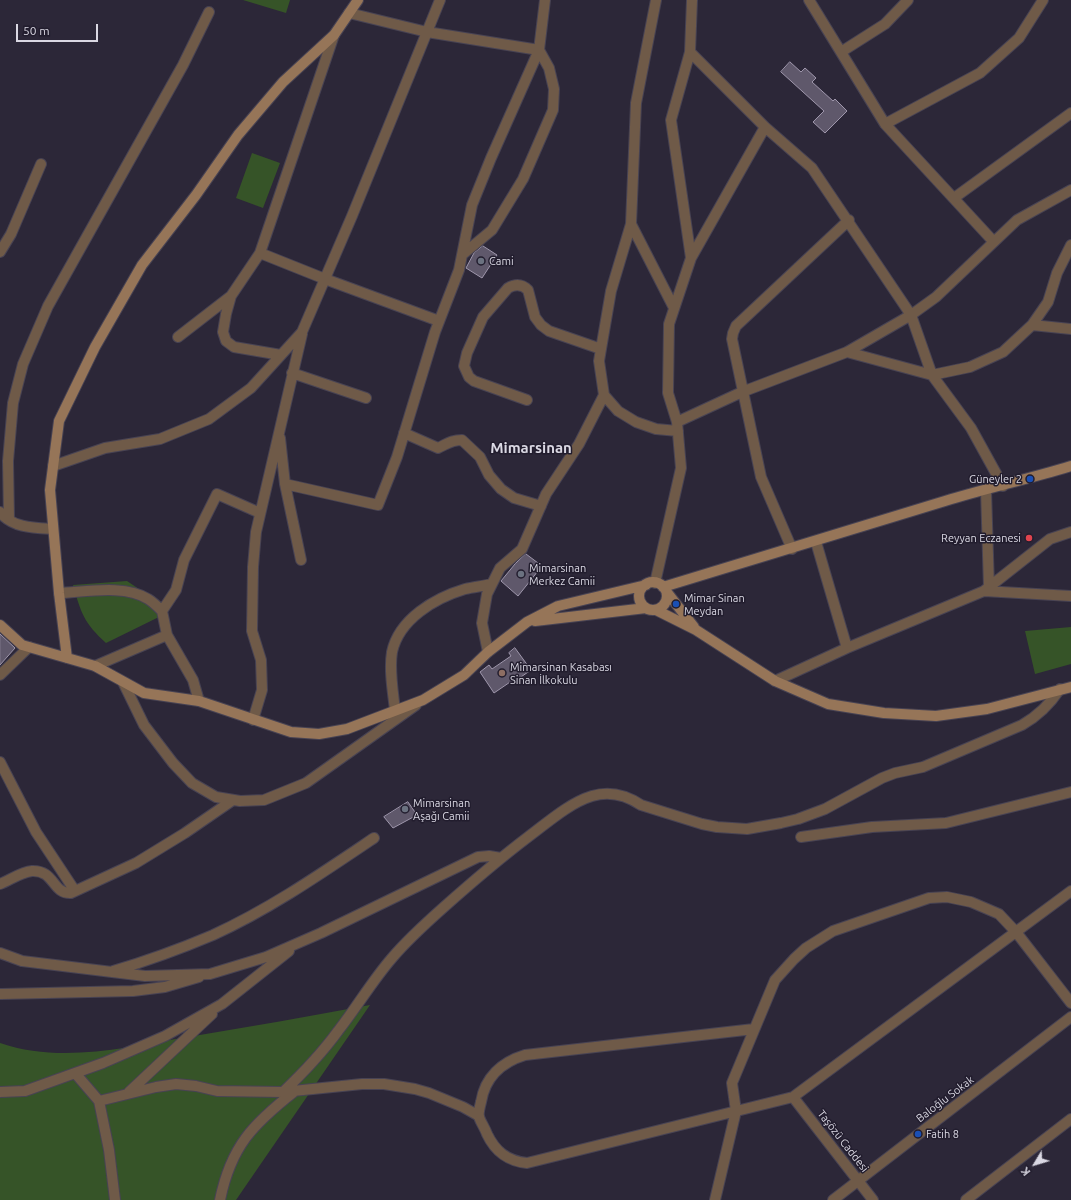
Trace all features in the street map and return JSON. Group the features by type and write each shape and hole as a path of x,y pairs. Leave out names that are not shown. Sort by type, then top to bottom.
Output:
{"street":[{"path":"67,658 59,593 50,490 59,421 95,347 142,265 196,195 238,135 283,82 334,35 358,0"},
{"path":"253,720 262,690 262,660 252,631 253,567 256,532 302,332 352,216 440,0"},
{"path":"285,484 378,504 404,433 435,332 459,270 472,205 491,158 539,50 545,0"},
{"path":"488,652 482,623 487,594 500,568 522,549 546,494 579,444 604,395 600,361 601,349 611,292 631,224 636,102 656,0"},
{"path":"691,258 671,120 690,52 692,0"},
{"path":"809,0 885,124 993,242"},
{"path":"841,52 885,24 908,0"},
{"path":"885,124 980,73 1019,38 1043,0"},
{"path":"9,519 8,461 13,403 23,364 48,306 183,65 210,12"},
{"path":"349,13 427,32 539,50"},
{"path":"281,355 234,347 226,341 223,332 231,296 260,252 334,35"},
{"path":"462,255 492,230 523,179 553,110 554,89 549,68 539,50"},
{"path":"690,52 765,127 812,168 849,220 911,315 932,374 971,428 1003,486"},
{"path":"954,198 1071,112"},
{"path":"657,586 680,468 678,426 668,393 669,324 691,258 765,127"},
{"path":"0,252 11,234 41,164"},
{"path":"604,395 618,411 636,422 656,429 678,426 742,392 847,352 911,315 936,297 1017,220 1071,190"},
{"path":"792,549 761,477 742,392 732,339 733,333 736,326 849,220"},
{"path":"631,224 674,308"},
{"path":"847,352 932,374 970,367 1003,352 1032,325 1048,302 1057,273 1071,245"},
{"path":"260,252 324,279 439,321"},
{"path":"527,400 474,381 469,377 464,366 467,353 483,317 508,288 521,285 528,290 535,317 548,331 601,349"},
{"path":"178,337 231,296"},
{"path":"1032,325 1071,329"},
{"path":"53,466 105,448 160,439 209,419 251,388 302,332"},
{"path":"292,373 366,398"},
{"path":"279,431 285,484 301,560"},
{"path":"404,433 438,448 446,445 452,440 462,440 480,456 490,475 501,489 514,498 541,506"},
{"path":"123,682 144,725 173,763 192,784 216,797 240,801 264,800 306,783 422,700 464,675 488,652 527,622 558,606 657,586 792,549 947,501 1071,466"},
{"path":"986,490 986,590"},
{"path":"162,611 176,590 184,560 217,494 260,513"},
{"path":"0,512 15,523 30,528 53,529"},
{"path":"775,681 847,648 986,590 1050,539 1071,532"},
{"path":"816,542 847,648"},
{"path":"395,710 391,681 392,652 398,637 407,623 441,598 466,589 492,584"},
{"path":"657,586 640,592 639,596 643,605 696,630 775,681 828,704 884,713 936,716 987,709 1071,686"},
{"path":"527,622 651,609 664,605 667,596 657,586"},
{"path":"657,586 696,630"},
{"path":"59,593 110,590 129,591 147,598 162,611 167,635 193,680 199,701"},
{"path":"986,590 1071,596"},
{"path":"0,625 22,645 95,666 144,693 199,701 290,732 319,734 347,729 422,700"},
{"path":"95,666 167,635"},
{"path":"0,675 29,647"},
{"path":"283,1092 333,1038 379,974 406,942 501,858 561,813 584,799 599,795 616,794 625,796 641,805 702,824 732,829 755,828 798,819 837,803 882,778 923,766 1022,725 1046,707 1060,689"},
{"path":"0,762 36,832 75,891"},
{"path":"801,837 872,826 946,823 1071,792"},
{"path":"0,884 32,871 46,875 62,892 71,893 136,863 185,833 233,800"},
{"path":"110,972 163,956 214,934 322,874 374,838"},
{"path":"1,994 133,991 165,987 195,979 266,957 478,857 489,856 501,858"},
{"path":"754,1029 517,1058 502,1066 487,1083 482,1098 479,1116 489,1138 498,1151 511,1160 527,1163 794,1097 1071,891"},
{"path":"715,1200 736,1111 732,1083 775,980 806,948 832,931 921,900 934,897 947,896 971,902 999,914 1016,932 1071,1003"},
{"path":"127,1094 222,1004 302,941"},
{"path":"0,953 22,962 145,976 210,974"},
{"path":"0,1092 25,1091 103,1063 165,1036 222,1004"},
{"name":"Baloğlu Sokak","path":"833,1200 1071,1017"},
{"path":"75,1073 99,1101 109,1150 115,1200"},
{"path":"99,1101 156,1087 176,1084 196,1086 217,1091 283,1092 362,1084 384,1084 430,1093 446,1099 479,1116"},
{"path":"220,1200 228,1171 239,1146 266,1116 295,1091"},
{"name":"Taşözü Caddesi","path":"794,1097 873,1200"},
{"path":"966,1200 1071,1119"}],"green space":[{"path":"243,0 290,0 286,13"},
{"path":"252,153 280,163 263,208 236,198"},
{"path":"127,581 142,591 163,615 106,643 84,617 73,585"},
{"path":"1071,627 1071,664 1035,674 1025,631"},
{"path":"370,1005 236,1200 0,1200 0,1043 23,1049 47,1052 94,1052"}],"building":[{"path":"790,62 801,72 805,68 816,78 812,82 833,101 835,99 847,111 825,133 813,122 824,111 781,72"},
{"name":"Cami","path":"483,246 497,255 482,278 466,268 474,253"},
{"name":"Mimarsinan Merkez Camii","path":"526,554 542,566 518,596 501,581 515,564"},
{"path":"0,634 15,648 0,665"},
{"path":"515,648 531,670 494,693 480,672 489,665 492,669 511,656 509,653"},
{"name":"Mimarsinan Aşağı Camii","path":"408,802 417,815 393,828 384,817"}],"place":[{"name":"Cami","path":"481,261"},
{"name":"Güneyler 2","path":"1030,479"},
{"name":"Reyyan Eczanesi","path":"1029,538"},
{"name":"Mimarsinan Merkez Camii","path":"521,574"},
{"name":"Mimar Sinan Meydan","path":"676,604"},
{"name":"Mimarsinan Kasabası Sinan İlkokulu","path":"502,673"},
{"name":"Mimarsinan Aşağı Camii","path":"405,809"},
{"name":"Fatih 8","path":"918,1134"}],"district":[{"name":"Mimarsinan","path":"531,448"}]}
